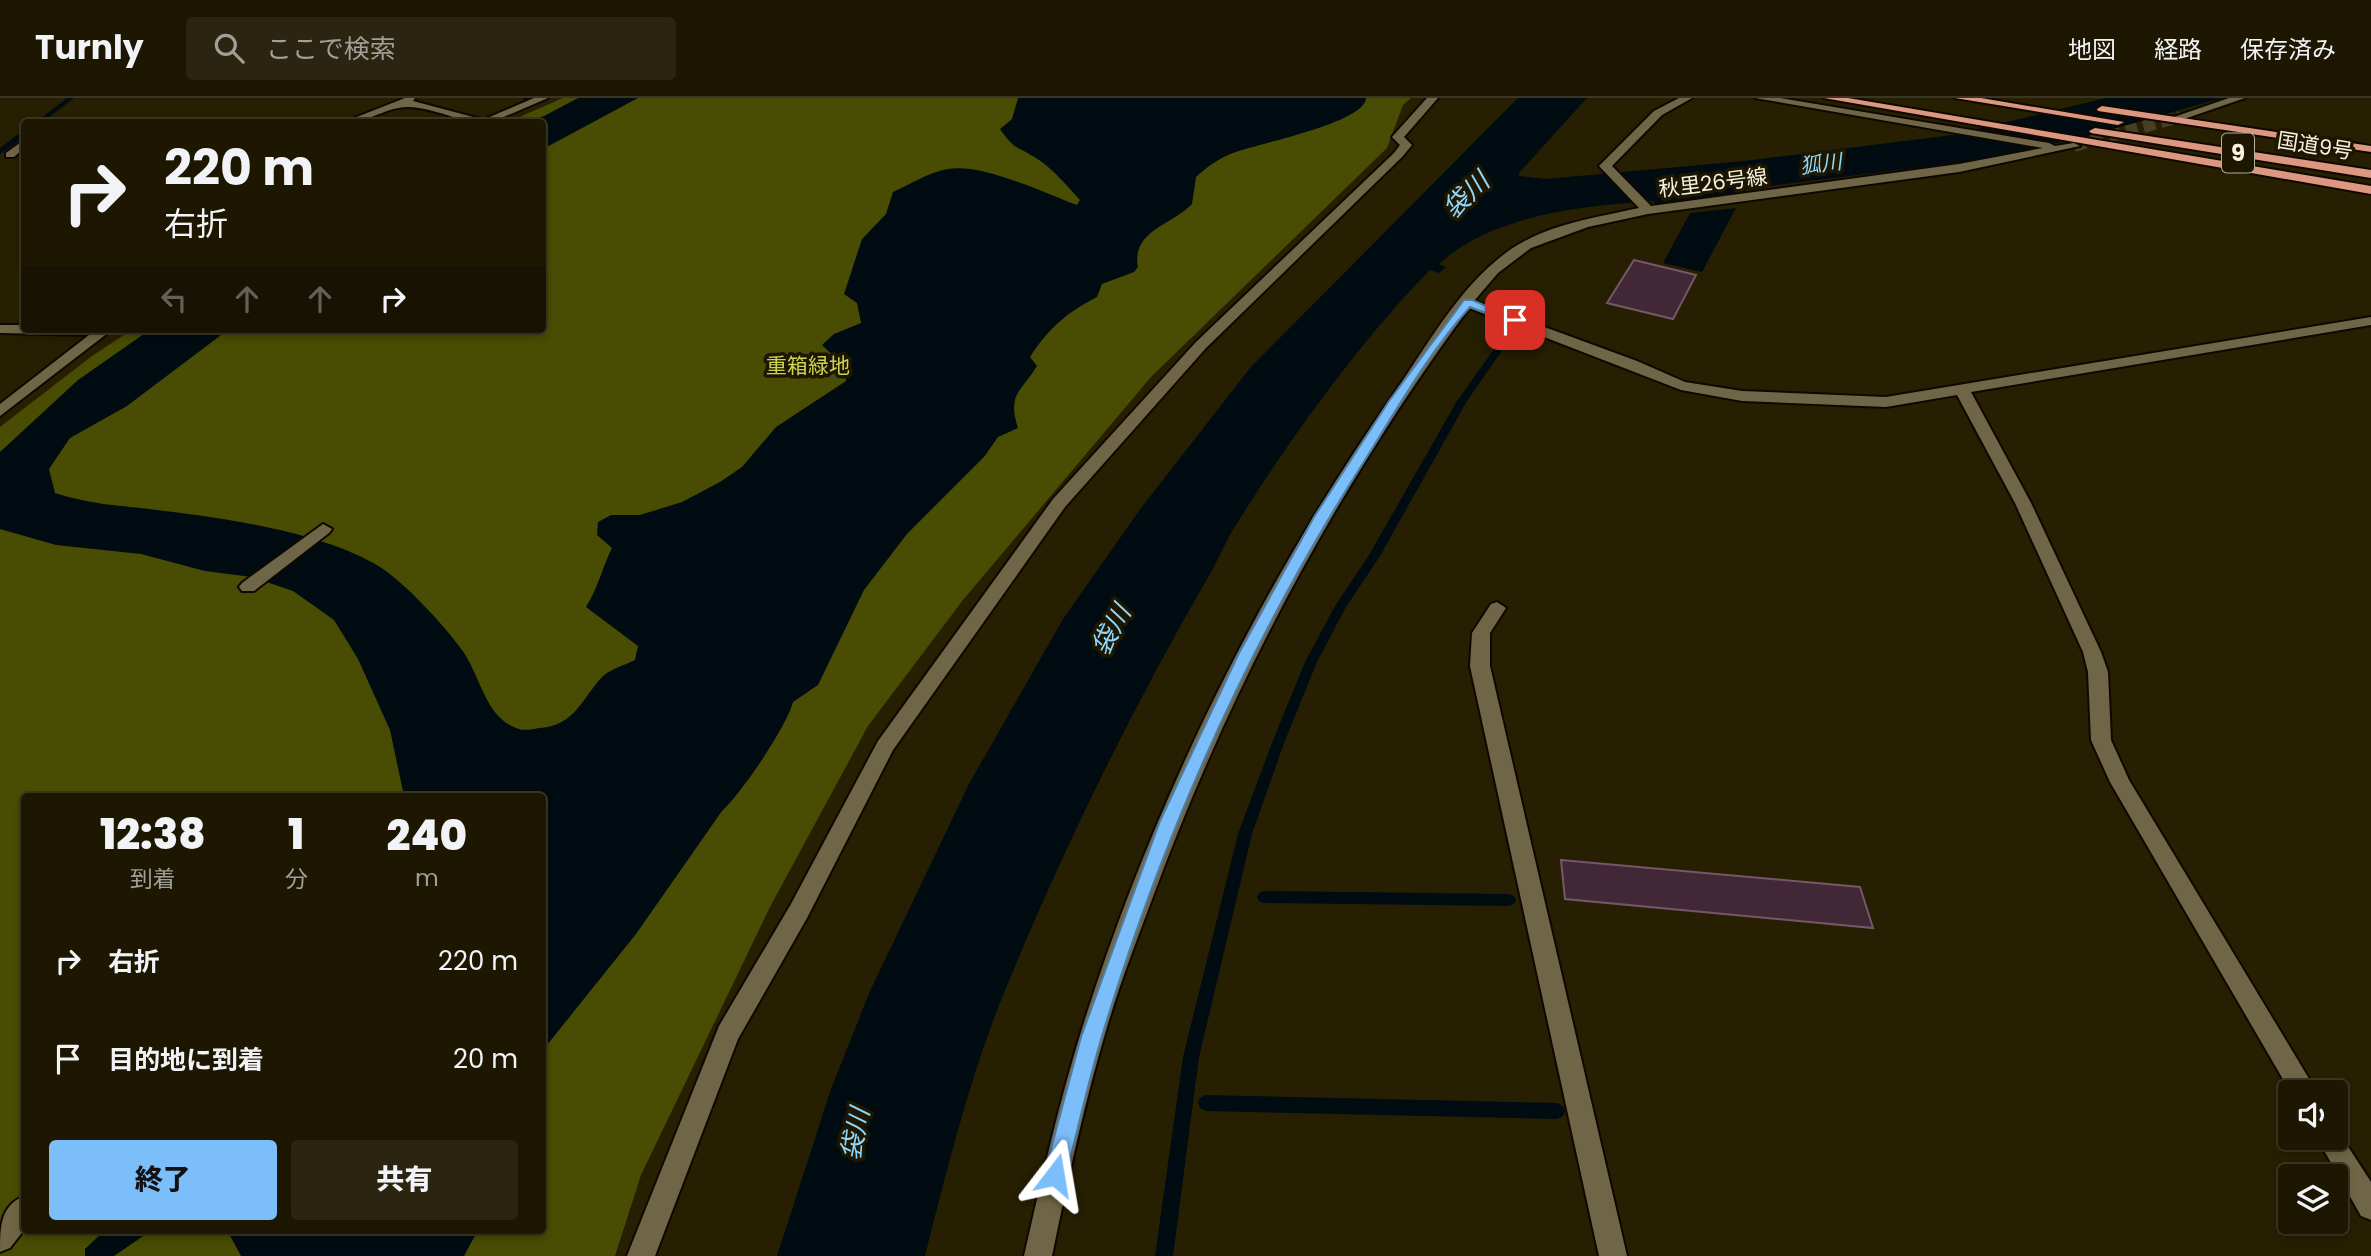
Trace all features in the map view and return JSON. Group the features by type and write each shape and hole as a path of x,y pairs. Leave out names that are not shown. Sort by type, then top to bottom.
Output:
{"highway":[{"path":"1829,98 1973,124 2066,145 2371,190"},
{"name":"国道9号","path":"1880,98 2371,174"},
{"name":"国道9号","path":"1960,98 2030,103 2135,125 2371,161"},
{"path":"2030,103 2058,102 2371,149"}],"street":[{"path":"492,119 543,98"},
{"path":"641,1256 728,1034 799,911 886,746 1059,503 1201,345 1398,155 1406,145 1398,137 1433,98"},
{"name":"秋里26号線","path":"1687,98 1658,113 1605,166 1609,173 1645,206 1959,169 2066,145"},
{"path":"1760,98 1960,132 2066,145"},
{"path":"2180,117 2240,98"},
{"path":"358,119 409,100 475,119"},
{"path":"10,155 21,147"},
{"path":"1038,1256 1091,1037 1169,821 1204,740 1247,653 1321,517 1394,404 1492,271 1527,245 1576,226 1645,206"},
{"path":"1468,303 1632,364 1681,386 1742,396 1809,401 1886,402 2371,321"},
{"path":"0,329 21,329"},
{"path":"0,411 101,333"},
{"path":"1963,391 2023,503 2092,652 2098,672 2101,740 2120,782 2297,1080"},
{"path":"248,587 323,529"},
{"path":"1497,608 1481,633 1480,666 1614,1256"},
{"path":"2337,1150 2371,1207"},
{"path":"0,1238 21,1213"}],"green space":[{"name":"重箱緑地","path":"563,98 1411,98 1403,105 1387,148 1151,377 963,600 868,726 770,907 641,1175 615,1256 0,1256 0,427 92,356 127,333 546,333 546,119 515,119"}],"water":[{"path":"578,98 638,98 546,147 546,119 534,119"},
{"path":"1018,98 1366,98 1361,107 1330,124 1233,153 1209,166 1196,177 1192,204 1155,230 1141,245 1137,255 1138,267 1134,272 1102,284 1097,297 1067,315 1044,338 1030,357 1037,366 1015,400 1018,428 998,437 984,457 907,534 864,590 818,685 793,702 773,743 751,775 722,811 636,934 546,1046 546,793 403,793 390,730 358,659 334,620 293,591 252,577 205,571 141,554 56,545 0,529 0,452 78,380 145,333 224,333 127,406 70,438 49,469 55,493 91,502 206,516 268,528 329,544 356,555 389,574 435,617 469,660 498,716 508,724 526,730 562,722 576,710 605,674 635,660 638,646 586,607 612,548 597,535 598,522 611,515 640,515 682,502 720,482 742,467 776,427 846,381 846,368 822,345 834,334 861,323 857,303 844,294 862,239 886,214 893,192 934,173 962,168 1013,180 1077,205 1080,200 1055,174 1005,136 1000,129 1012,119"},
{"path":"1518,98 1587,98 1519,173 1519,176 1545,179 1744,161 1953,135 2106,98 2222,98 2092,135 1986,159 1746,189 1744,192 1656,204 1653,201 1597,206 1540,216 1512,223 1486,234 1461,247 1439,264 1446,267 1439,273 1430,270 1352,359 1256,493 1228,538 1122,736 1044,898 998,1008 967,1100 925,1256 777,1256 831,1089 870,991 969,784 1063,619 1141,508 1250,368"},
{"path":"1736,208 1702,272 1663,263 1690,213"},
{"path":"101,1234 146,1234 114,1256 85,1256 85,1249"},
{"path":"229,1234 476,1234 464,1256 241,1256"}],"building":[{"path":"1634,260 1696,275 1673,319 1607,303"},
{"path":"1561,860 1860,887 1873,928 1565,899"}],"waterway":[{"path":"43,119 71,98"},
{"path":"0,152 21,136"},
{"path":"1164,1256 1191,1057 1245,834 1278,743 1311,662 1341,606 1374,556 1462,401 1515,326"},
{"path":"1264,897 1509,900"},
{"path":"1206,1103 1557,1111"}],"tunnel":[{"path":"2074,146 2180,117"}],"route":[{"path":"1055,1175 1091,1037 1169,821 1204,740 1247,653 1321,517 1394,404 1460,312 1468,303 1515,320"}],"water label":[{"name":"狐川","path":"1821,164"},
{"name":"袋川","path":"1466,195"},
{"name":"袋川","path":"1111,630"},
{"name":"袋川","path":"855,1134"}]}
